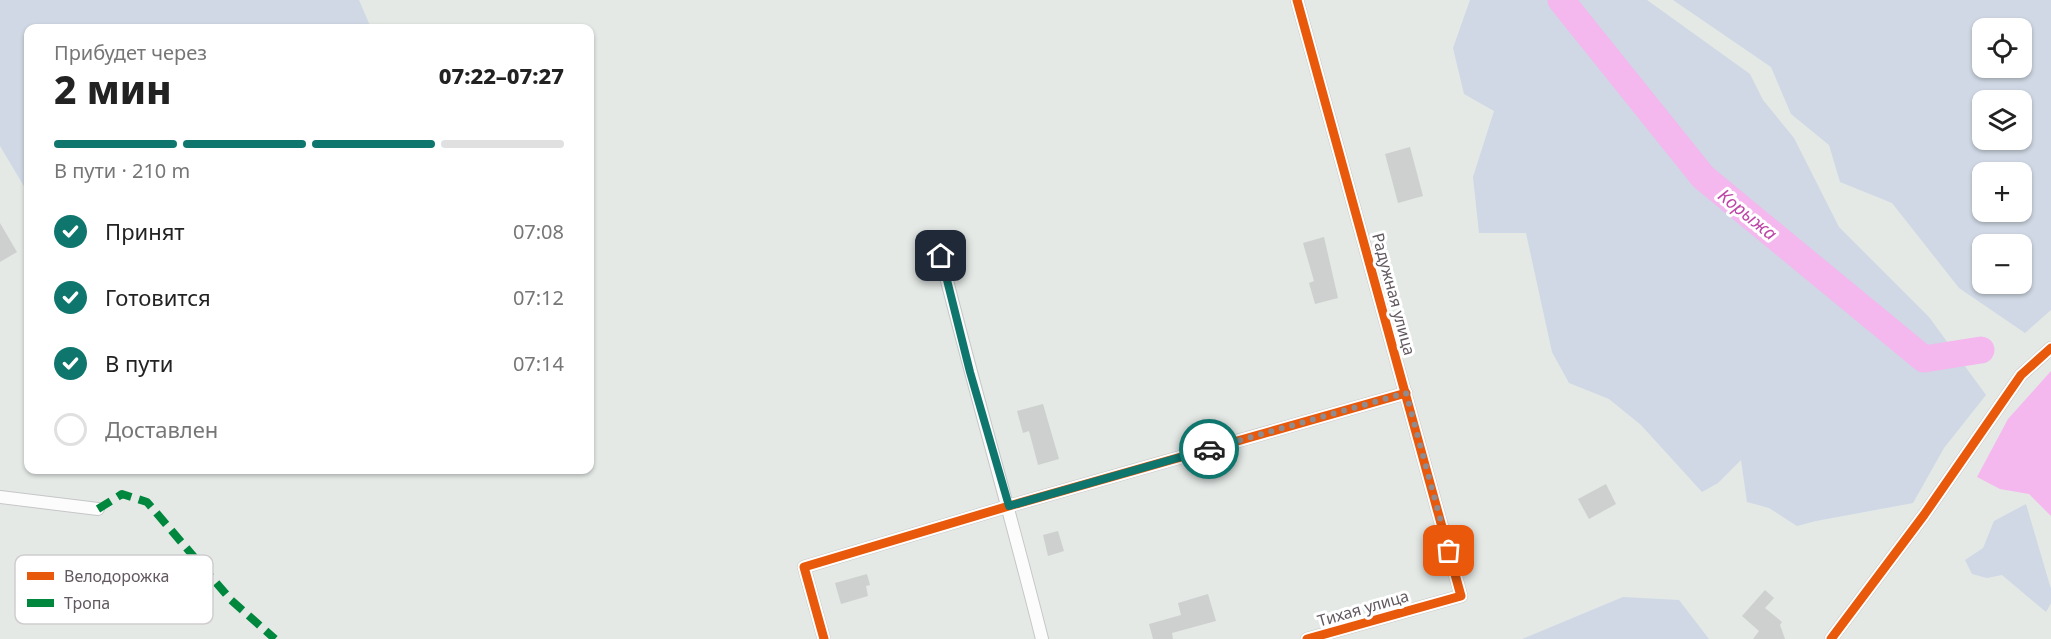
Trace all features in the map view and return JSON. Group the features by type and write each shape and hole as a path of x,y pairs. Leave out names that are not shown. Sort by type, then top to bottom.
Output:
{"street":[{"name":"Радужная улица","path":"1297,0 1461,596"},
{"path":"941,256 970,372 1009,506 1042,639"},
{"path":"1831,639 1924,514 2022,375 2051,348"},
{"path":"824,639 804,567 1406,393"},
{"path":"0,497 98,509"},
{"name":"Тихая улица","path":"1307,639 1461,596"}],"shaded area":[{"path":"0,0 359,0 369,24 24,24 24,186 0,146"},
{"path":"1470,0 1647,0 1750,74 1763,100 1794,138 1839,227 1929,317 1986,395 1944,448 1913,503 1797,526 1769,508 1747,502 1741,460 1718,483 1702,492 1641,425 1609,399 1569,383 1552,352 1526,233 1479,233 1473,177 1494,111 1464,94 1453,48"},
{"path":"1673,0 2051,0 2051,310 2025,333 1959,288 1892,203 1840,182 1829,145 1791,114 1771,67"},
{"path":"2051,371 2051,516 2029,494 2000,489 1977,477 2008,419"},
{"path":"2026,504 2051,589 2051,603 2046,612 2002,575 1987,578 1972,574 1965,560 1983,548 1994,521"},
{"path":"1623,597 1679,600 1709,639 1522,639"}],"building":[{"path":"1410,147 1423,196 1398,203 1385,154"},
{"path":"0,223 17,252 0,262"},
{"path":"1324,237 1338,298 1315,304 1309,283 1314,281 1303,243"},
{"path":"1043,404 1059,459 1038,465 1029,431 1023,433 1017,411"},
{"path":"1606,484 1616,504 1589,519 1578,499"},
{"path":"1058,531 1064,551 1048,556 1043,535"},
{"path":"867,574 870,585 866,586 868,596 841,604 835,583"},
{"path":"1765,590 1774,598 1765,608 1782,622 1780,625 1785,639 1753,639 1759,631 1742,616"},
{"path":"1208,594 1216,621 1172,633 1173,639 1153,639 1149,624 1181,615 1178,603"}],"waterway":[{"name":"Корыжа","path":"1561,0 1703,177 1924,359 1981,350"}],"marked path":[{"path":"98,509 122,494 147,502 192,555"},
{"path":"213,579 231,600 275,639"}],"cycle path":[{"path":"1297,0 1461,596 1307,639"},
{"path":"1831,639 1924,515 2021,375 2051,348"},
{"path":"824,639 804,567 1406,393"}],"way so far":[{"path":"1209,449 1406,393 1449,551"}],"route":[{"path":"941,256 970,372 1009,506 1209,449"}]}
